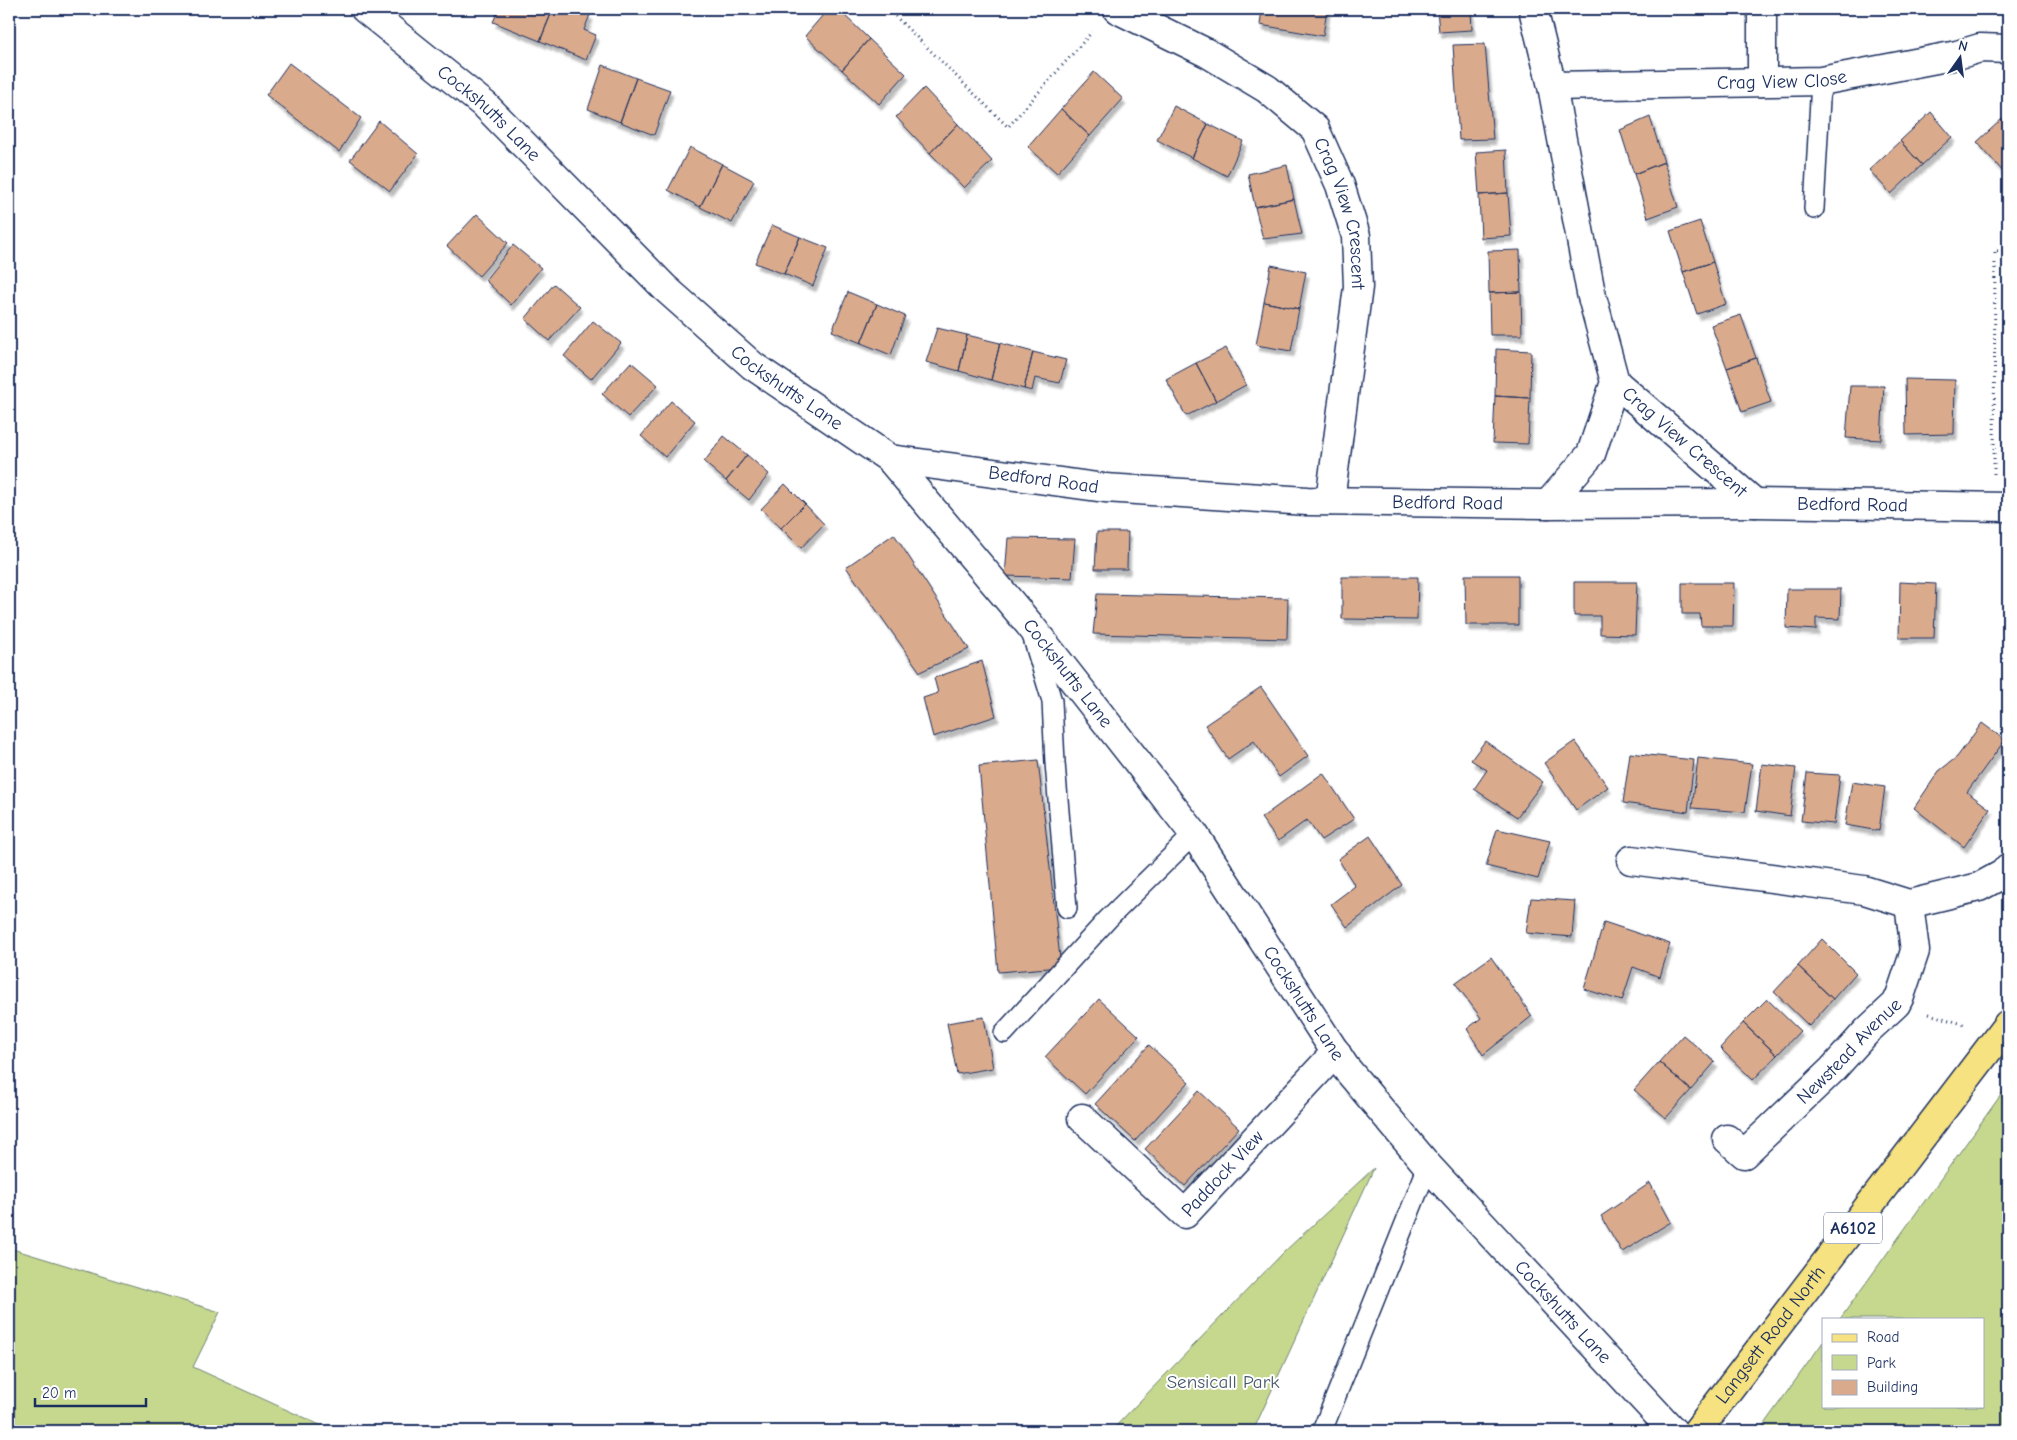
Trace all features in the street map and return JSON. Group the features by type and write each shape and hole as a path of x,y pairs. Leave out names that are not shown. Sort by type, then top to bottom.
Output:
{"main road":[{"name":"Langsett Road North","path":"1697,1431 2004,1030"}],"street":[{"name":"Cockshutts Lane","path":"365,9 486,106 665,288 753,366 890,459 1029,624 1194,834 1345,1067 1428,1166 1673,1431"},
{"name":"Crag View Crescent","path":"1117,9 1207,53 1266,89 1316,130 1340,185 1356,236 1358,286 1330,501"},
{"name":"Crag View Crescent","path":"1533,9 1552,86 1592,293 1615,382 1591,454 1548,504"},
{"path":"1762,9 1762,82"},
{"name":"Crag View Close","path":"1552,86 1821,81 1957,55 1980,48 2008,49"},
{"name":"Crag View Crescent","path":"1615,382 1755,503"},
{"name":"Bedford Road","path":"890,459 1105,488 1330,501 1548,504 1755,503 2001,507"},
{"path":"1631,860 1864,890 1909,904 1979,887 2003,874 2008,868"},
{"name":"Newstead Avenue","path":"1727,1139 1744,1154 1832,1070 1868,1029 1896,1004 1915,951 1909,904"},
{"name":"Paddock View","path":"1082,1118 1185,1214 1336,1052"}],"lane":[{"path":"1814,209 1821,81"},
{"path":"1029,624 1052,702 1067,908"},
{"path":"1004,1033 1108,919 1194,834"},
{"path":"1322,1431 1428,1166"}],"path":[{"path":"888,9 1008,127 1093,31"},
{"path":"2001,507 1995,251 2008,251"},
{"path":"1896,1004 2004,1030"}],"green space":[{"path":"2008,1085 2008,1431 1759,1431 1822,1343 1822,1408 1984,1408 1984,1318 1841,1318"},
{"name":"Sensicall Park","path":"1374,1168 1253,1431 1111,1431 1284,1252"},
{"path":"9,1248 220,1312 193,1367 333,1431 9,1431"}],"building":[{"path":"499,9 553,9 540,41 493,22"},
{"path":"553,9 575,9 590,15 584,30 596,35 586,60 540,41"},
{"path":"828,9 838,9 869,39 842,70 805,36"},
{"path":"1262,9 1327,9 1323,36 1260,25"},
{"path":"1437,9 1471,9 1472,30 1439,32"},
{"path":"869,39 906,74 879,104 842,70"},
{"path":"1485,44 1493,139 1459,140 1453,45"},
{"path":"289,63 361,118 339,152 266,95"},
{"path":"603,65 636,78 620,122 588,109"},
{"path":"1094,72 1123,99 1090,136 1061,109"},
{"path":"636,78 670,90 654,135 620,122"},
{"path":"924,88 958,124 930,153 896,117"},
{"path":"1174,106 1208,124 1192,158 1157,140"},
{"path":"1061,109 1090,136 1057,173 1028,147"},
{"path":"1931,112 1952,137 1922,165 1900,141"},
{"path":"1650,117 1664,162 1634,174 1620,130"},
{"path":"2002,119 2008,126 2008,171 2005,174 1977,142"},
{"path":"379,121 418,154 390,191 350,160"},
{"path":"958,124 992,161 964,188 930,153"},
{"path":"1208,124 1243,141 1227,176 1192,158"},
{"path":"1900,141 1922,165 1891,194 1869,170"},
{"path":"690,147 722,164 700,207 668,190"},
{"path":"1506,150 1508,193 1479,195 1476,152"},
{"path":"1664,162 1678,207 1648,218 1634,174"},
{"path":"722,164 754,181 732,223 700,207"},
{"path":"1287,165 1294,199 1255,207 1248,174"},
{"path":"1508,193 1511,236 1481,238 1479,195"},
{"path":"1294,199 1302,234 1263,239 1255,207"},
{"path":"477,214 508,243 479,276 447,246"},
{"path":"1700,221 1713,262 1683,272 1670,231"},
{"path":"772,225 800,237 784,274 755,263"},
{"path":"800,237 828,248 813,286 784,274"},
{"path":"513,245 541,268 511,305 485,280"},
{"path":"1520,250 1521,292 1489,293 1488,251"},
{"path":"1713,262 1726,304 1697,314 1683,272"},
{"path":"1271,265 1306,272 1299,309 1264,302"},
{"path":"554,284 580,307 549,341 525,319"},
{"path":"848,292 877,304 861,343 832,331"},
{"path":"1521,292 1522,335 1490,335 1489,293"},
{"path":"1264,302 1299,309 1291,351 1256,345"},
{"path":"877,304 905,316 891,355 861,343"},
{"path":"1741,315 1756,358 1727,368 1711,325"},
{"path":"593,321 621,343 591,379 564,356"},
{"path":"937,328 967,335 959,371 926,362"},
{"path":"967,335 1000,343 991,380 959,371"},
{"path":"1000,343 1033,352 1024,389 991,380"},
{"path":"1226,348 1246,385 1216,401 1196,363"},
{"path":"1496,349 1531,351 1530,398 1495,396"},
{"path":"1033,352 1066,360 1060,383 1035,378 1032,391 1024,389"},
{"path":"1756,358 1771,402 1742,412 1727,368"},
{"path":"631,362 658,385 628,417 602,394"},
{"path":"1196,363 1216,401 1186,416 1166,379"},
{"path":"1905,379 1955,380 1954,434 1906,435"},
{"path":"1850,386 1884,386 1881,440 1846,438"},
{"path":"1495,396 1530,398 1528,444 1493,443"},
{"path":"671,401 695,421 665,457 641,436"},
{"path":"724,436 747,455 726,481 704,462"},
{"path":"747,455 769,474 749,500 726,481"},
{"path":"785,484 805,504 781,528 761,509"},
{"path":"805,504 824,524 801,548 781,528"},
{"path":"1097,532 1128,532 1127,569 1095,569"},
{"path":"894,534 969,649 920,672 846,567"},
{"path":"1008,538 1075,539 1072,578 1005,576"},
{"path":"1465,575 1518,575 1518,625 1466,625"},
{"path":"1342,577 1418,577 1417,620 1342,619"},
{"path":"1574,582 1637,582 1635,635 1600,634 1600,616 1574,616"},
{"path":"1900,582 1936,584 1934,638 1899,638"},
{"path":"1682,583 1734,583 1733,626 1701,626 1700,614 1682,614"},
{"path":"1787,589 1841,589 1840,619 1816,618 1816,630 1786,628"},
{"path":"1097,594 1288,598 1287,639 1093,634"},
{"path":"982,661 996,716 933,737 923,698 938,693 934,678"},
{"path":"1261,687 1308,756 1279,777 1254,741 1228,759 1205,725"},
{"path":"1982,723 2005,740 1967,792 1990,809 1964,847 1914,808 1939,771 1957,757"},
{"path":"1485,741 1543,782 1517,817 1474,789 1487,770 1471,760"},
{"path":"1575,741 1608,787 1576,810 1544,763"},
{"path":"1630,753 1694,760 1688,812 1623,803"},
{"path":"1698,758 1752,764 1745,812 1692,808"},
{"path":"1038,760 1061,967 998,972 979,766"},
{"path":"1762,764 1796,768 1790,816 1756,811"},
{"path":"1323,773 1354,819 1321,840 1307,820 1278,841 1261,818"},
{"path":"1807,773 1840,775 1834,824 1801,821"},
{"path":"1852,782 1885,787 1879,831 1845,825"},
{"path":"1497,829 1550,841 1538,879 1486,866"},
{"path":"1370,836 1402,885 1347,927 1331,904 1355,886 1338,859"},
{"path":"1531,898 1575,901 1572,937 1526,933"},
{"path":"1604,922 1670,944 1660,977 1633,967 1622,1001 1584,989"},
{"path":"1822,939 1856,973 1833,999 1798,966"},
{"path":"1491,957 1532,1016 1483,1055 1467,1029 1481,1018 1455,983"},
{"path":"1798,966 1833,999 1809,1026 1774,992"},
{"path":"1099,999 1139,1036 1085,1094 1045,1057"},
{"path":"1767,999 1800,1031 1777,1055 1743,1023"},
{"path":"984,1017 993,1068 957,1074 947,1023"},
{"path":"1743,1023 1777,1055 1753,1080 1720,1048"},
{"path":"1683,1035 1715,1062 1691,1090 1659,1062"},
{"path":"1149,1045 1189,1082 1135,1141 1095,1104"},
{"path":"1659,1062 1691,1090 1666,1118 1634,1090"},
{"path":"1199,1091 1239,1128 1185,1186 1145,1149"},
{"path":"1650,1183 1671,1222 1622,1252 1601,1216"}]}
